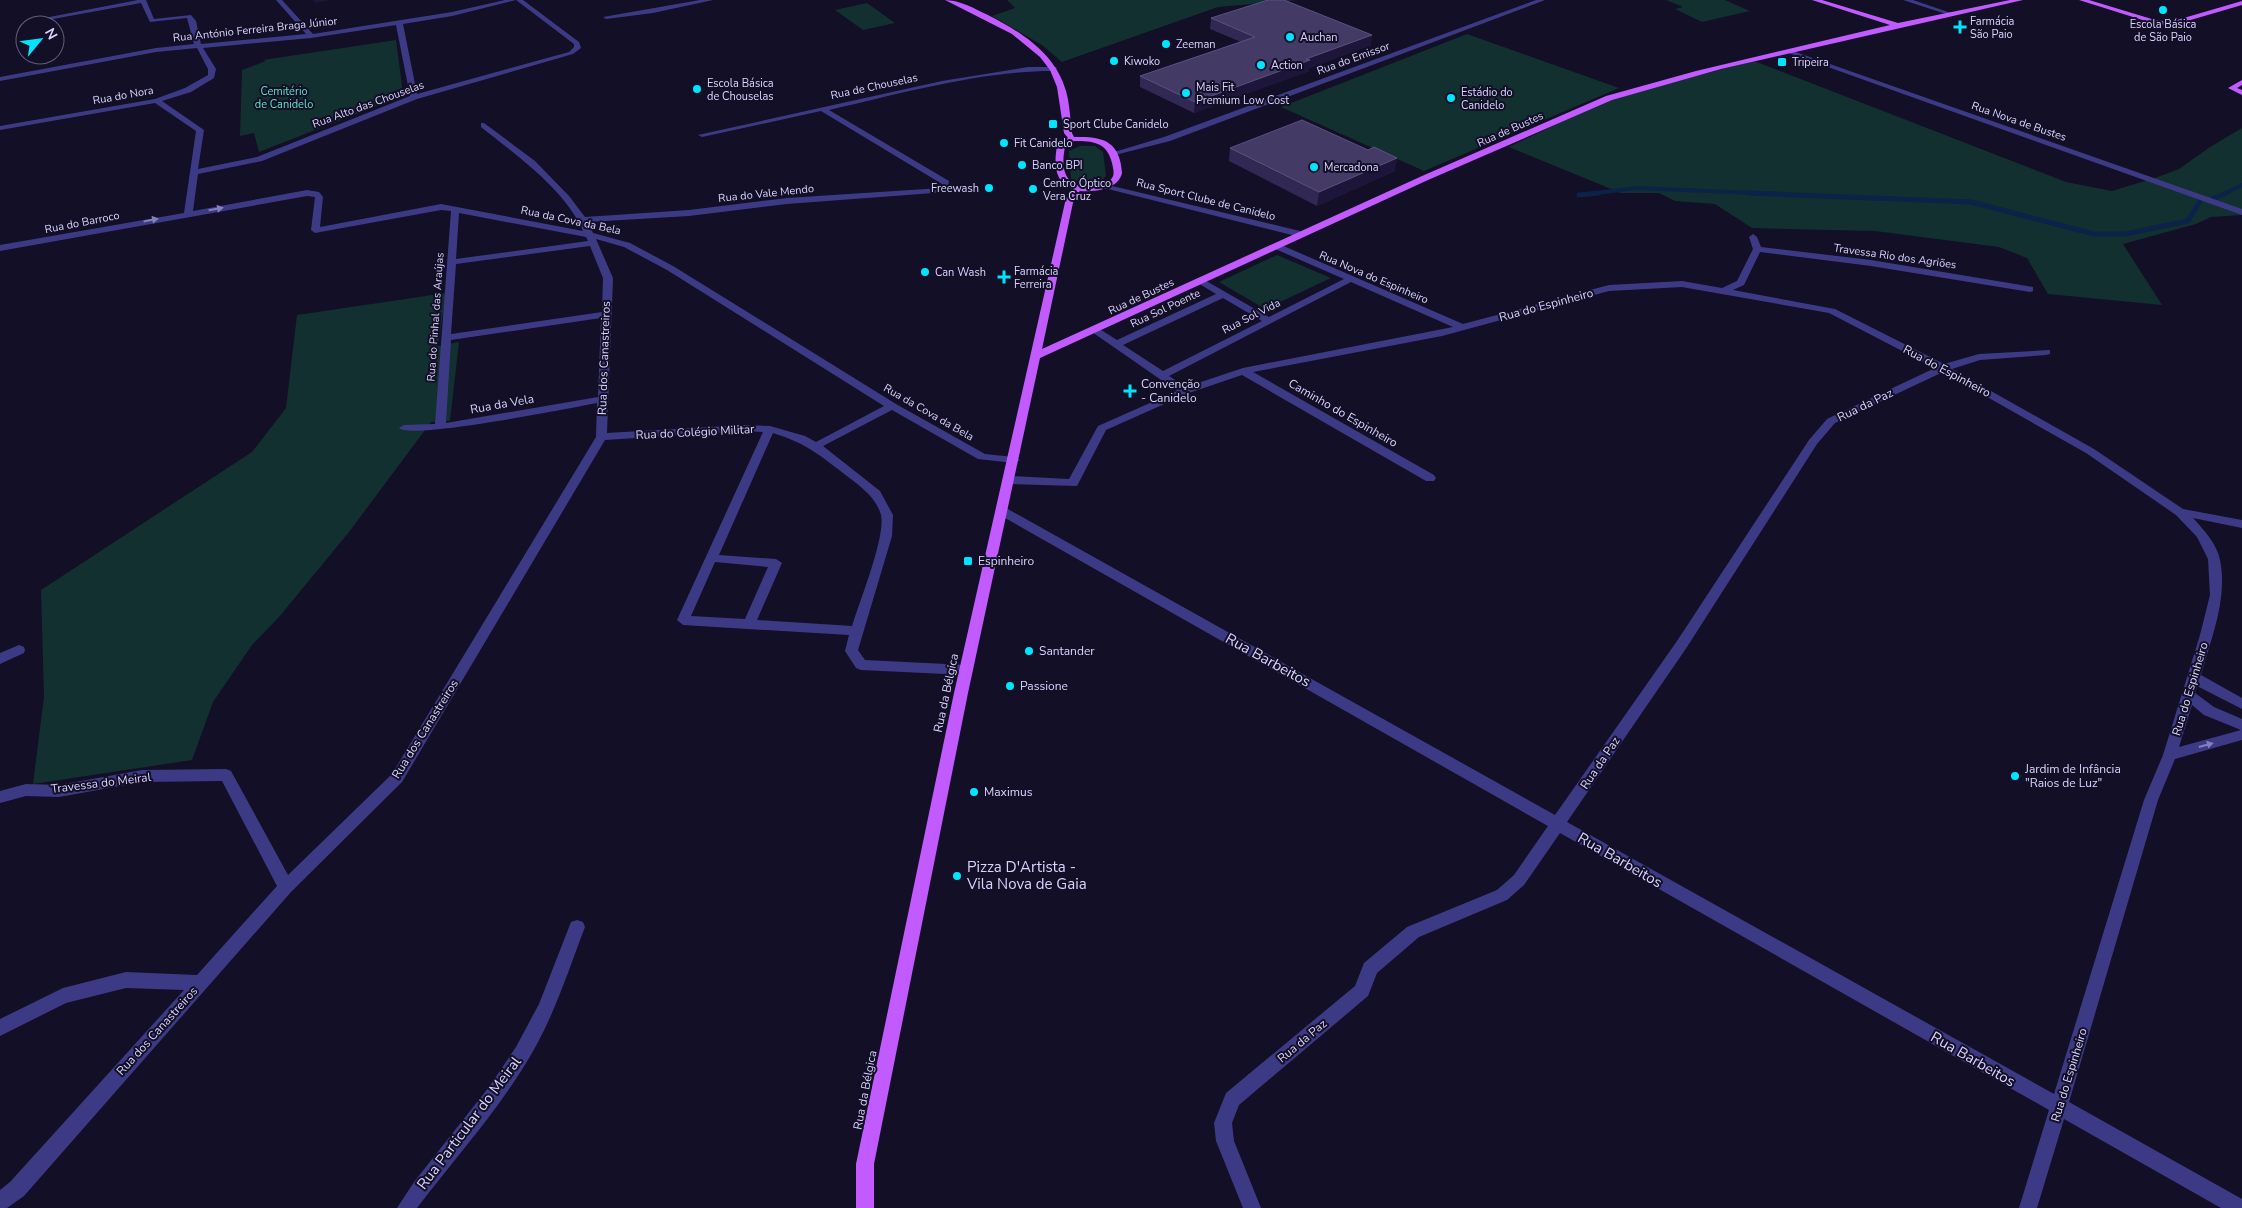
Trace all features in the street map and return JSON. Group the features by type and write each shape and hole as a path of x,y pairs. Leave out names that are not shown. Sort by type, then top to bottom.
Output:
{"main road":[{"path":"948,0 1021,36 1044,56 1053,69 1061,88 1068,133 1072,139"},
{"path":"1815,0 1898,25"},
{"name":"Rua de Bustes","path":"1035,356 1096,330 1300,234 1609,98 1666,80 1948,13 2020,0"},
{"path":"2082,0 2154,22 2170,24 2242,3"},
{"path":"2242,82 2232,88 2242,93"},
{"path":"1072,139 1105,142 1115,153 1118,173 1116,180 1107,186 1077,189 1064,182 1060,172 1058,154 1060,146 1072,139"},
{"name":"Rua da Bélgica","path":"865,1208 865,1164 966,670 1014,460 1070,198 1077,189"}],"street":[{"path":"279,0 311,36"},
{"name":"Rua António Ferreira Braga Júnior","path":"0,79 156,50 311,36 452,14 513,0"},
{"name":"Rua Alto das Chouselas","path":"194,172 258,159 414,97 572,53 578,48 577,43 519,0"},
{"path":"606,17 653,12 710,0"},
{"name":"Rua do Emissor","path":"1115,153 1167,139 1542,0"},
{"path":"1906,0 1948,13"},
{"path":"64,15 143,1 152,21 189,16 193,21 198,45"},
{"path":"399,22 414,97"},
{"name":"Rua do Nora","path":"0,128 156,100 188,90 211,76 212,69 198,45"},
{"name":"Rua Nova de Bustes","path":"1788,51 2242,212"},
{"name":"Rua de Chouselas","path":"702,136 942,83 1028,69 1053,69"},
{"path":"156,100 200,130 188,214"},
{"name":"Rua do Vale Mendo","path":"583,220 689,213 787,201 944,190 946,183 822,109"},
{"name":"Rua dos Canastreiros","path":"0,1201 17,1189 286,887 397,778 601,437 608,278 583,220 549,179 484,125"},
{"name":"Rua Sport Clube de Canidelo","path":"1107,186 1300,234"},
{"name":"Rua da Cova da Bela","path":"168,217 307,193 316,194 320,197 315,230 440,207 591,239 627,244 670,268 892,406 982,457 1014,460"},
{"name":"Rua do Pinhal das Araújas","path":"440,427 455,210"},
{"name":"Rua do Barroco","path":"0,248 168,217"},
{"path":"1724,291 1741,283 1757,249 1753,237"},
{"path":"452,262 591,239"},
{"name":"Rua Nova do Espinheiro","path":"1276,246 1463,328"},
{"name":"Travessa Rio dos Agriões","path":"1757,249 1871,263 2030,289"},
{"name":"Rua Sol Vida","path":"1163,375 1351,279"},
{"path":"1201,281 1269,321"},
{"name":"Rua do Espinheiro","path":"1009,480 1073,483 1102,428 1185,390 1243,372 1463,328 1609,288 1682,284 1832,311 1943,368 2090,451 2180,512 2202,535 2214,559 2216,595 2170,755 2151,800 2028,1208"},
{"name":"Rua Sol Poente","path":"1117,344 1224,294"},
{"path":"446,338 606,314"},
{"path":"1096,330 1185,390"},
{"name":"Rua da Paz","path":"1252,1208 1225,1142 1223,1123 1232,1099 1362,991 1370,968 1413,932 1502,895 1519,880 1682,644 1813,442 1831,422 1943,368 1979,357 2046,352"},
{"name":"Caminho do Espinheiro","path":"1243,372 1430,478"},
{"name":"Rua da Vela","path":"404,428 440,427 603,399"},
{"path":"816,446 892,406"},
{"name":"Rua do Colégio Militar","path":"601,437 744,428 770,429 801,438 816,446 876,494 887,515 886,536 851,651 861,665 966,670"},
{"path":"770,429 683,620 857,631"},
{"name":"Rua Barbeitos","path":"1002,510 2239,1208"},
{"path":"2180,512 2242,524"},
{"path":"711,558 776,563 749,624"},
{"path":"0,659 19,650"},
{"path":"2193,677 2242,704"},
{"path":"2188,694 2209,711 2242,726"},
{"path":"2170,755 2242,735"},
{"name":"Travessa do Meiral","path":"0,797 26,790 59,791 142,776 226,775 286,887"},
{"name":"Rua Particular do Meiral","path":"406,1208 492,1097 524,1051 550,994 577,927"},
{"path":"0,1028 63,996 126,980 200,983"}],"green space":[{"path":"1007,0 1297,0 1218,7 1062,62 1042,45 992,16 1015,8"},
{"path":"1666,0 1725,0 1750,11 1702,22 1675,9 1683,7"},
{"path":"867,3 895,23 863,30 835,10"},
{"name":"Estádio do Canidelo","path":"1467,34 1619,88 1424,171 1281,107"},
{"name":"Cemitério de Canidelo","path":"396,40 402,96 259,152 254,133 240,136 242,70 266,61 263,60"},
{"path":"1754,61 2066,182 2112,191 2179,169 2210,147 2242,128 2242,215 2211,217 2196,224 2123,244 2162,305 2048,294 2027,258 1999,247 1875,231 1752,228 1715,204 1675,201 1659,193 1621,193 1509,147 1626,91 1660,85"},
{"path":"1080,146 1095,146 1103,152 1106,176 1098,182 1089,184 1071,179 1069,151"},
{"path":"1277,255 1331,278 1265,309 1219,282"},
{"path":"446,293 438,346 459,342 450,421 431,422 349,532 279,617 252,645 213,702 192,760 33,784 44,697 41,590 252,452 286,408 297,315"}],"building":[{"path":"1268,0 1284,0 1372,35 1195,102 1140,76 1255,37 1211,18"},
{"name":"Mercadona","path":"1302,120 1368,150 1374,147 1397,158 1319,192 1230,148"}],"waterway":[{"path":"2226,193 2242,185"},
{"path":"1588,194 1637,188 1778,194"},
{"path":"1579,195 1598,193"},
{"path":"1749,193 1971,202 2094,234 2125,234 2188,221 2200,201"},
{"path":"2213,199 2226,193"}],"place":[{"name":"Escola Básica de São Paio","path":"2163,10"},
{"name":"Farmácia São Paio","path":"1960,27"},
{"name":"Auchan","path":"1290,37"},
{"name":"Zeeman","path":"1166,44"},
{"name":"Kiwoko","path":"1114,61"},
{"name":"Tripeira","path":"1782,62"},
{"name":"Action","path":"1261,65"},
{"name":"Escola Básica de Chouselas","path":"697,89"},
{"name":"Mais Fit Premium Low Cost","path":"1186,93"},
{"name":"Estádio do Canidelo","path":"1451,98"},
{"name":"Sport Clube Canidelo","path":"1053,124"},
{"name":"Fit Canidelo","path":"1004,143"},
{"name":"Banco BPI","path":"1022,165"},
{"name":"Mercadona","path":"1314,167"},
{"name":"Freewash","path":"989,188"},
{"name":"Centro Óptico Vera Cruz","path":"1033,189"},
{"name":"Can Wash","path":"925,272"},
{"name":"Farmácia Ferreira","path":"1004,277"},
{"name":"Convenção - Canidelo","path":"1130,391"},
{"name":"Espinheiro","path":"968,561"},
{"name":"Santander","path":"1029,651"},
{"name":"Passione","path":"1010,686"},
{"name":"Jardim de Infância \"Raios de Luz\"","path":"2015,776"},
{"name":"Maximus","path":"974,792"},
{"name":"Pizza D'Artista - Vila Nova de Gaia","path":"957,876"}]}
